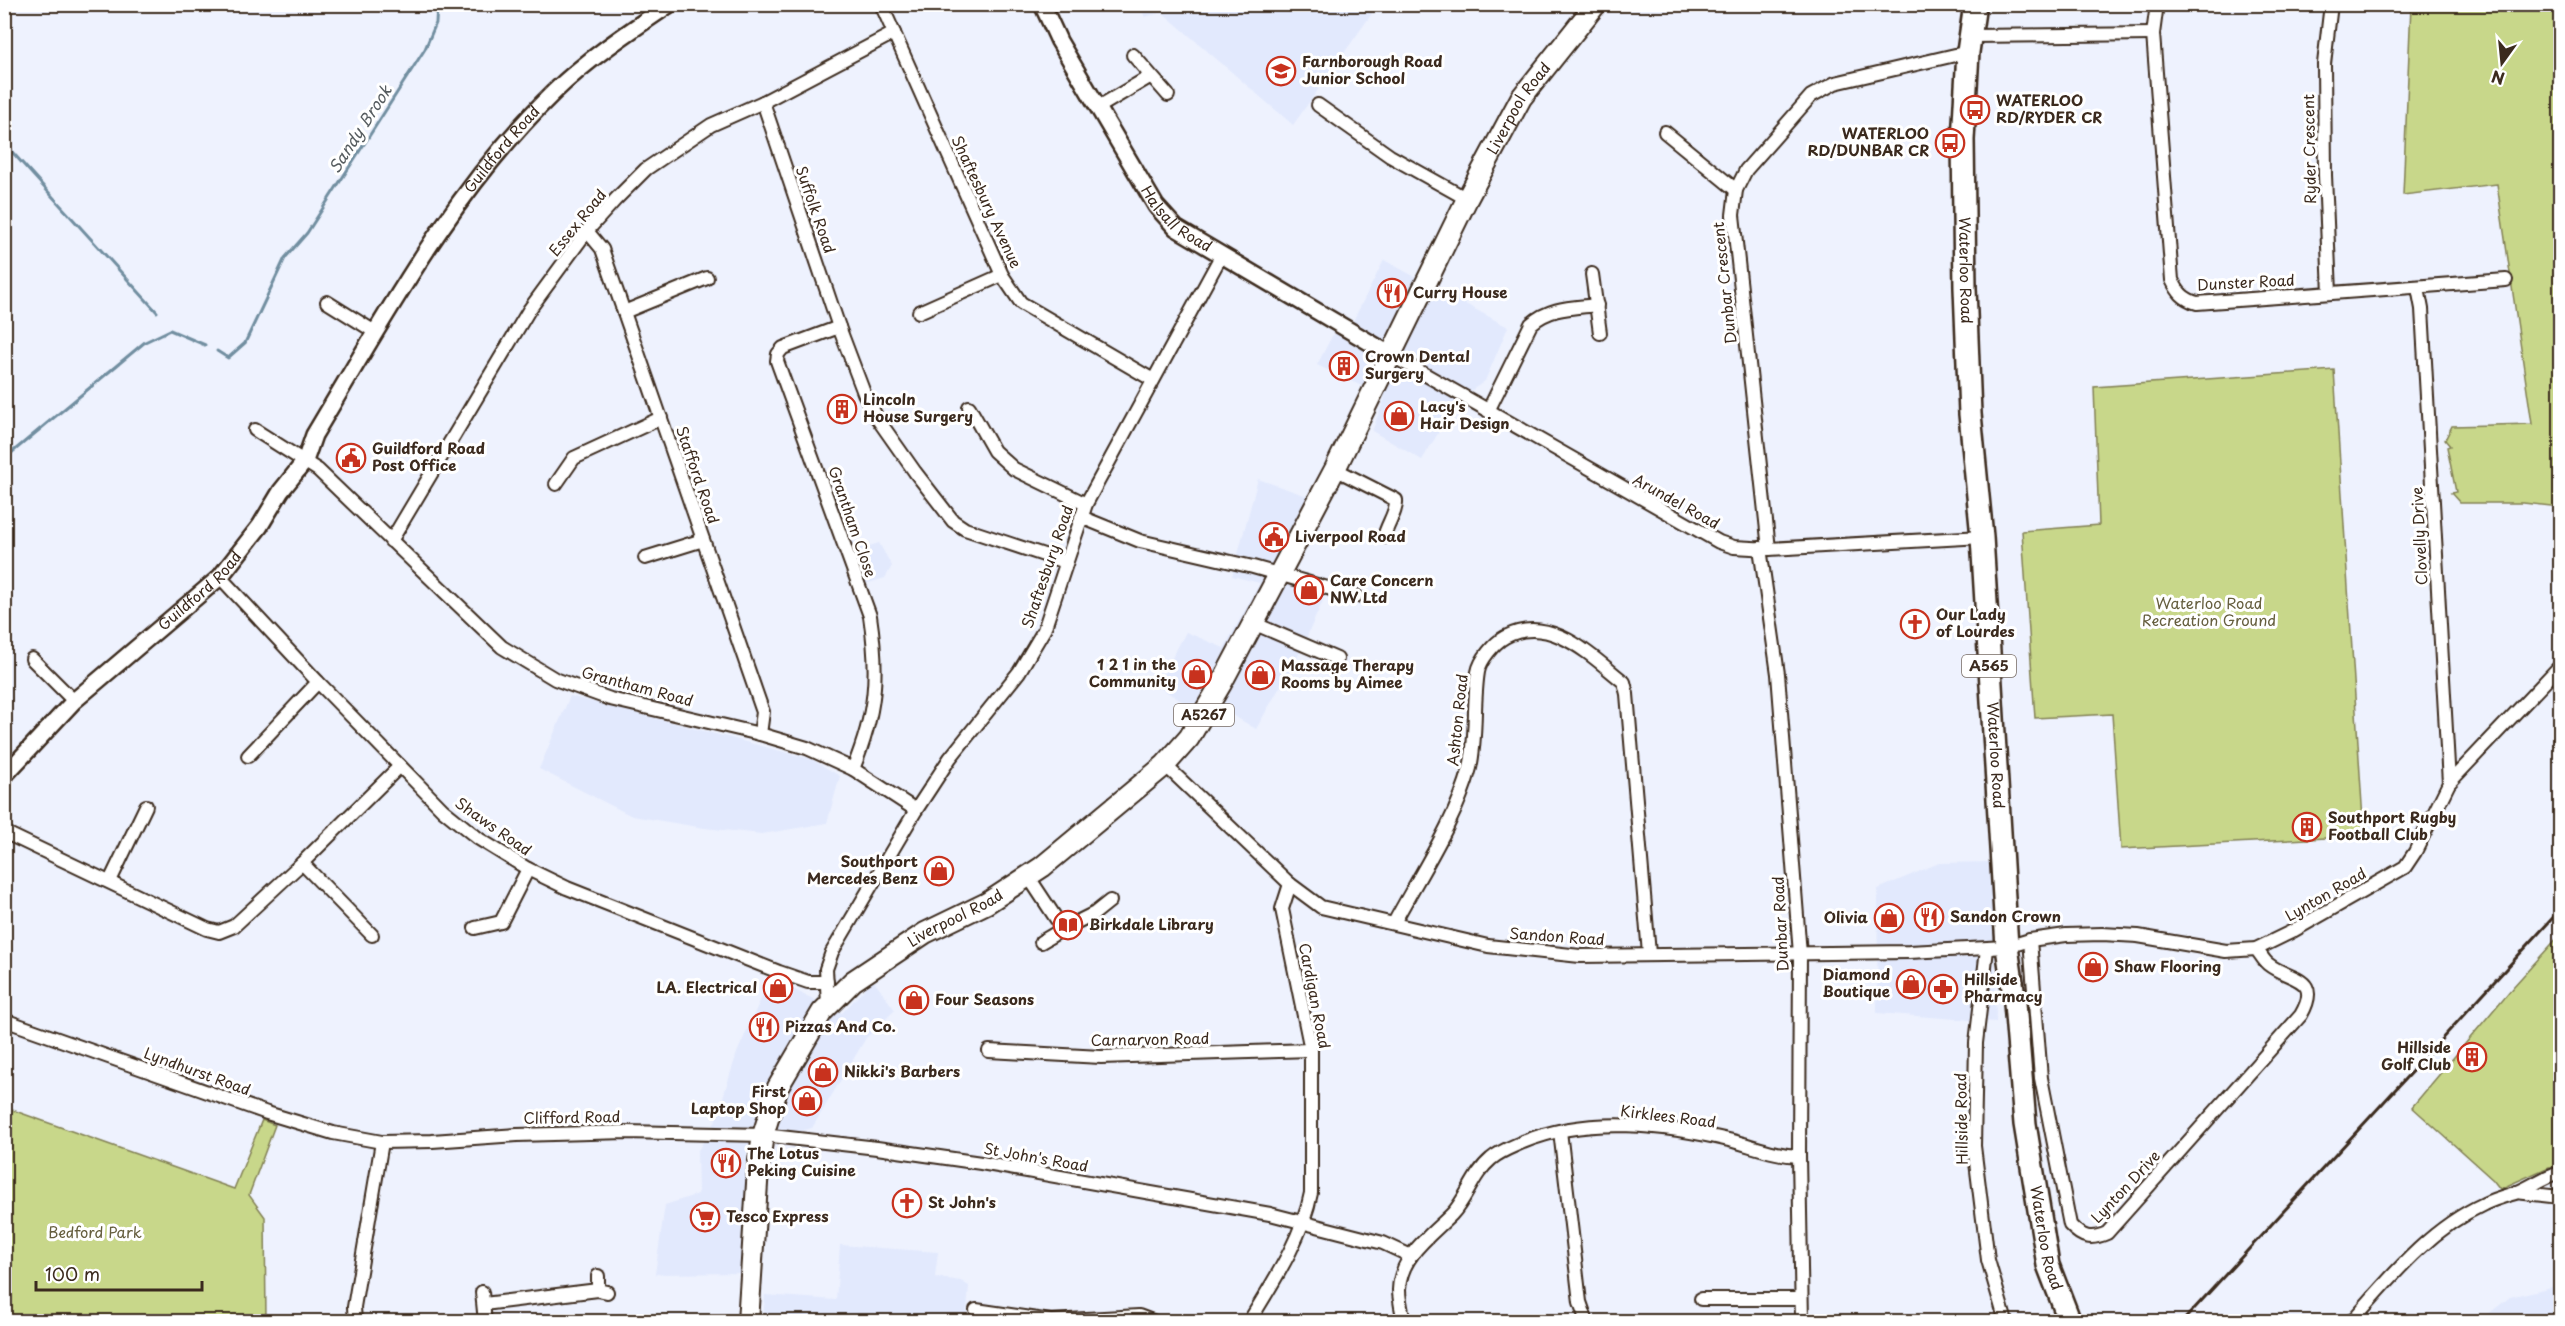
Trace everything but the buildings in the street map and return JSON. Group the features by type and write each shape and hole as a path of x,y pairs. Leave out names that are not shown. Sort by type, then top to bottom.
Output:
{"highway":[{"name":"Waterloo Road","path":"1975,4 1963,140 1965,288 1970,414 1982,537 1997,948 2015,1003 2025,1124 2048,1265 2070,1322"}],"main road":[{"name":"Liverpool Road","path":"748,1322 758,1168 763,1135 778,1087 799,1048 828,1004 853,981 929,930 987,903 1042,867 1165,765 1189,738 1204,715 1335,469 1467,199 1521,98 1596,4"}],"street":[{"name":"Guildford Road","path":"4,776 74,701 220,577 260,526 281,491 305,461 314,435 375,332 457,205 517,131 554,92 595,56 670,4"},
{"name":"Shaftesbury Avenue","path":"881,4 1002,275 1021,303 1153,380"},
{"name":"Halsall Road","path":"1042,4 1059,41 1097,108 1156,206 1176,228 1391,355"},
{"path":"1970,44 2153,34 2157,4"},
{"name":"Ryder Crescent","path":"2330,292 2325,175 2324,64 2331,4"},
{"name":"Essex Road","path":"391,541 530,310 587,231 646,169 711,125 763,102 894,33"},
{"name":"Dunster Road","path":"2153,34 2172,280 2178,292 2186,300 2197,303 2506,280"},
{"name":"Dunbar Crescent","path":"1765,549 1733,215 1736,190 1746,170 1759,154 1811,96 1821,89 1834,83 1970,44"},
{"path":"1133,55 1168,96"},
{"path":"1097,108 1151,76"},
{"name":"Suffolk Road","path":"763,102 839,327 864,393 877,418 953,521 965,529 1065,562"},
{"path":"1318,105 1390,156 1467,199"},
{"path":"1665,132 1736,190"},
{"name":"Stafford Road","path":"587,231 602,249 763,712 760,734"},
{"name":"Shaftesbury Road","path":"828,1004 826,969 832,952 916,810 950,758 1019,672 1044,630 1086,504 1221,256"},
{"path":"1592,274 1600,333"},
{"path":"919,312 1002,275"},
{"path":"624,312 707,278"},
{"name":"Clovelly Drive","path":"2418,288 2422,309 2449,783"},
{"path":"327,302 375,332"},
{"path":"1488,411 1531,324 1541,315 1556,309 1597,305"},
{"name":"Grantham Close","path":"839,327 783,348 778,354 777,361 870,616 876,656 875,699 864,742 853,769"},
{"name":"Arundel Road","path":"1391,355 1719,542 1734,547 1765,549 1982,537"},
{"path":"969,407 994,451 1014,469 1086,504"},
{"path":"556,484 574,458 661,418"},
{"path":"255,430 305,461"},
{"name":"Grantham Road","path":"305,461 318,470 502,648 555,679 610,699 760,734 807,748 853,769 916,810"},
{"path":"1335,469 1396,500 1397,507 1387,525 1384,537"},
{"path":"1081,517 1140,541 1279,574 1356,596"},
{"path":"645,558 703,540"},
{"name":"Dunbar Road","path":"1765,549 1778,674 1800,954 1799,1156 1802,1322"},
{"name":"Shaws Road","path":"220,577 400,766 452,817 479,838 528,869 567,888 779,972 808,982 827,982"},
{"path":"1253,623 1337,659"},
{"name":"Ashton Road","path":"1394,923 1460,798 1470,765 1478,669 1496,641 1515,632 1536,629 1558,634 1624,682 1628,694 1649,954"},
{"path":"32,659 74,701"},
{"name":"Lynton Road","path":"1997,948 2066,935 2102,934 2138,936 2226,951 2256,949 2291,932 2404,867 2415,852 2449,783 2560,666"},
{"path":"248,756 318,682"},
{"name":"Sandon Road","path":"1165,765 1290,884 1321,908 1488,946 1580,956 1800,954 1997,948"},
{"path":"4,832 110,881 207,930 219,932 234,926 302,863 400,766"},
{"path":"110,881 146,806"},
{"path":"302,863 372,935"},
{"path":"475,928 501,922 528,869"},
{"path":"1028,876 1063,929"},
{"name":"Cardigan Road","path":"1249,1322 1270,1288 1302,1223 1311,1193 1311,1050 1281,909 1290,884"},
{"path":"1041,942 1095,913 1110,902"},
{"name":"Lynton Drive","path":"2030,940 2041,1078 2070,1225 2080,1236 2095,1238 2107,1233 2301,1015 2308,1002 2307,989 2299,978 2268,964 2256,949"},
{"name":"Hillside Road","path":"1997,948 1976,1043 1974,1146 1988,1260 2006,1322"},
{"name":"Lyndhurst Road","path":"4,1020 267,1113 333,1133 382,1142"},
{"name":"Carnarvon Road","path":"989,1051 1101,1058 1311,1050"},
{"name":"Kirklees Road","path":"1411,1256 1454,1212 1475,1177 1491,1158 1505,1149 1533,1138 1560,1131 1604,1125 1645,1127 1733,1141 1777,1155 1799,1156"},
{"path":"1560,1131 1580,1302 1587,1322"},
{"name":"Clifford Road","path":"382,1142 626,1132 763,1135"},
{"name":"St John's Road","path":"763,1135 981,1163 1270,1214 1302,1223"},
{"path":"355,1322 354,1307 382,1142"},
{"path":"2350,1322 2411,1255 2443,1229 2483,1204 2516,1192 2544,1176 2560,1172"},
{"path":"2516,1192 2560,1197"},
{"path":"1302,1223 1383,1243 1411,1256 1403,1268 1399,1290 1404,1322"},
{"path":"484,1322 483,1298 603,1291 598,1276"},
{"path":"1701,1299 1801,1299"},
{"path":"976,1310 1051,1321 1139,1317 1155,1322"}],"shaded area":[{"name":"Farnborough Road Junior School","path":"1139,5 1378,5 1293,125 1162,12 1145,17"},
{"path":"1384,260 1508,327 1485,381 1458,400 1422,460 1372,431 1385,397 1317,365 1332,336 1353,321"},
{"path":"1258,479 1310,497 1276,565 1331,582 1300,652 1256,729 1222,709 1198,711 1157,686 1186,632 1224,648 1260,583 1232,576"},
{"path":"860,541 863,548 879,543 892,566 885,578 862,585 850,543"},
{"path":"570,696 811,759 840,776 827,823 762,834 704,828 632,816 539,769"},
{"path":"1993,862 1996,1022 1877,1013 1878,889 1939,863"},
{"path":"770,978 842,1013 873,980 895,1010 866,1038 812,1128 747,1146 743,1273 655,1274 665,1205 698,1194 697,1152 715,1122 737,1053"},
{"path":"840,1245 938,1252 935,1277 961,1281 969,1286 966,1321 763,1321 765,1295 836,1300"},
{"path":"2560,1285 2560,1321 2479,1321 2510,1297"}],"green space":[{"path":"2411,5 2560,5 2560,507 2523,503 2460,503 2451,493 2456,492 2447,447 2450,446 2445,440 2452,426 2532,424 2497,184 2403,195"},
{"name":"Waterloo Road Recreation Ground","path":"2334,370 2364,836 2121,849 2112,714 2035,718 2022,531 2099,525 2094,387"},
{"name":"Hillside Golf Club","path":"2560,935 2560,1167 2549,1167 2500,1189 2493,1180 2412,1107"},
{"name":"Bedford Park","path":"4,1107 234,1189 262,1120 275,1125 249,1195 265,1217 266,1321 5,1321"}],"waterway":[{"name":"Sandy Brook","path":"217,351 228,358 245,343 285,258 307,233 425,49 436,23 437,4"},
{"path":"4,143 157,312"},
{"path":"4,459 145,342 170,330 205,345"}],"railway":[{"path":"2182,1322 2560,910"}],"place":[{"name":"Farnborough Road Junior School","path":"1281,71"},
{"name":"WATERLOO RD/RYDER CR","path":"1975,110"},
{"name":"WATERLOO RD/DUNBAR CR","path":"1950,143"},
{"name":"Curry House","path":"1392,293"},
{"name":"Crown Dental Surgery","path":"1344,366"},
{"name":"Lincoln House Surgery","path":"842,409"},
{"name":"Lacy's Hair Design","path":"1399,416"},
{"name":"Guildford Road Post Office","path":"351,458"},
{"name":"Liverpool Road","path":"1274,537"},
{"name":"Care Concern NW Ltd","path":"1309,590"},
{"name":"Our Lady of Lourdes","path":"1915,624"},
{"name":"1 2 1 in the Community","path":"1197,674"},
{"name":"Massage Therapy Rooms by Aimee","path":"1260,675"},
{"name":"Southport Rugby Football Club","path":"2307,827"},
{"name":"Southport Mercedes Benz","path":"939,871"},
{"name":"Sandon Crown","path":"1929,917"},
{"name":"Olivia","path":"1889,918"},
{"name":"Birkdale Library","path":"1068,925"},
{"name":"Shaw Flooring","path":"2093,967"},
{"name":"Diamond Boutique","path":"1911,984"},
{"name":"LA. Electrical","path":"778,988"},
{"name":"Hillside Pharmacy","path":"1943,989"},
{"name":"Four Seasons","path":"914,1000"},
{"name":"Pizzas And Co.","path":"764,1027"},
{"name":"Hillside Golf Club","path":"2472,1057"},
{"name":"Nikki's Barbers","path":"823,1072"},
{"name":"First Laptop Shop","path":"807,1101"},
{"name":"The Lotus Peking Cuisine","path":"726,1163"},
{"name":"St John's","path":"907,1203"},
{"name":"Tesco Express","path":"705,1217"}]}
